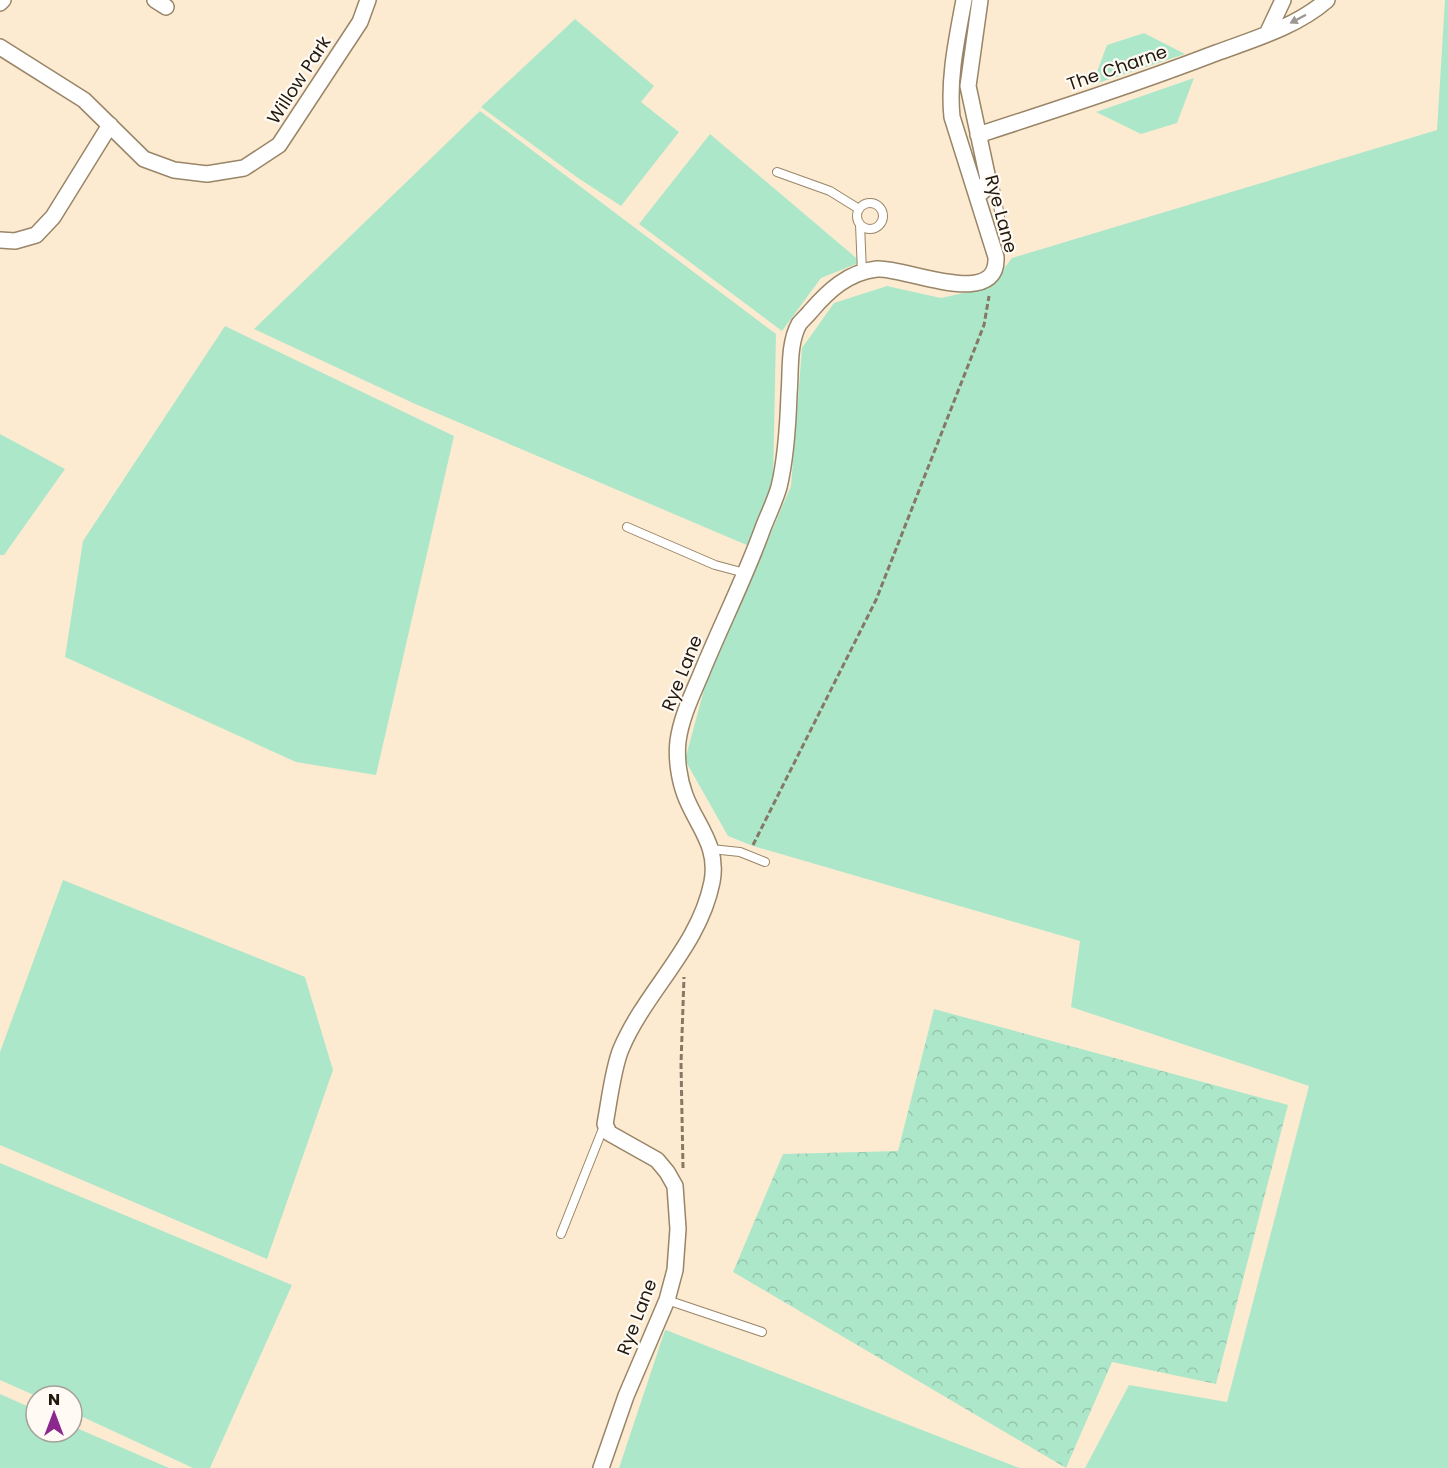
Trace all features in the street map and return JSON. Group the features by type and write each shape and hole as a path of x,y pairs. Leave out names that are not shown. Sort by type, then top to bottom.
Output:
{"street":[{"name":"Willow Park","path":"0,47 84,100 144,159 174,170 207,174 244,168 279,145 360,22 368,0"},
{"name":"Rye Lane","path":"605,1124 620,1051 646,1002 684,950 704,908 712,879 711,849 686,796 680,775 678,744 690,701 747,573 778,487 788,417 792,347 799,325 825,295 845,279 862,272 873,269 892,269 951,283 973,284 989,276 995,268 996,257 954,124 951,101 955,46 964,0"},
{"path":"977,196 988,179 968,86 980,0"},
{"path":"1268,34 1283,0"},
{"name":"The Charne","path":"978,135 1194,62 1268,34 1316,9 1327,0"},
{"path":"0,240 15,241 36,235 53,217 110,125"},
{"path":"605,1124 609,1132 657,1160 675,1186"},
{"name":"Rye Lane","path":"601,1468 626,1396 667,1300 675,1270 678,1229 675,1186"}],"lane":[{"path":"777,172 830,191 859,209"},
{"path":"988,179 995,188 1004,240"},
{"path":"860,224 867,228 876,227 882,216 880,208 873,203 865,204 859,209 857,217 860,224 862,272"},
{"path":"627,527 715,564 747,573"},
{"path":"711,849 740,852 765,862"},
{"path":"561,1234 605,1124"},
{"path":"667,1300 762,1332"}],"path":[{"path":"740,852 753,846 876,600 984,325 990,286 989,276"},
{"path":"675,1186 684,1166 681,1064 684,950"}],"green space":[{"path":"1445,0 1448,0 1448,1468 1085,1468 1129,1385 1227,1402 1309,1086 1071,1007 1080,941 753,846 728,836 685,760 705,686 791,486 802,348 834,303 887,286 941,298 990,287 1012,258 1437,130"},
{"path":"575,19 654,86 641,102 679,132 621,206 578,178 481,107"},
{"path":"1144,33 1185,54 1092,85 1107,45"},
{"path":"1194,78 1177,123 1141,134 1096,112"},
{"path":"480,111 776,334 773,482 749,546 413,403 254,329"},
{"path":"710,134 861,262 821,278 782,331 639,224"},
{"path":"225,326 454,436 376,775 296,762 65,657 83,541"},
{"path":"0,434 65,469 4,555 0,555"},
{"path":"63,880 305,977 333,1070 267,1259 0,1145 0,1052"},
{"path":"934,1009 1288,1105 1216,1384 1112,1362 1066,1468 733,1272 783,1154 898,1151"},
{"path":"0,1163 292,1285 210,1468 193,1468 84,1418 84,1384 24,1384 24,1391 0,1380"},
{"path":"666,1330 1019,1468 619,1468"},
{"path":"0,1394 24,1405 24,1444 84,1444 84,1431 169,1468 0,1468"}]}
